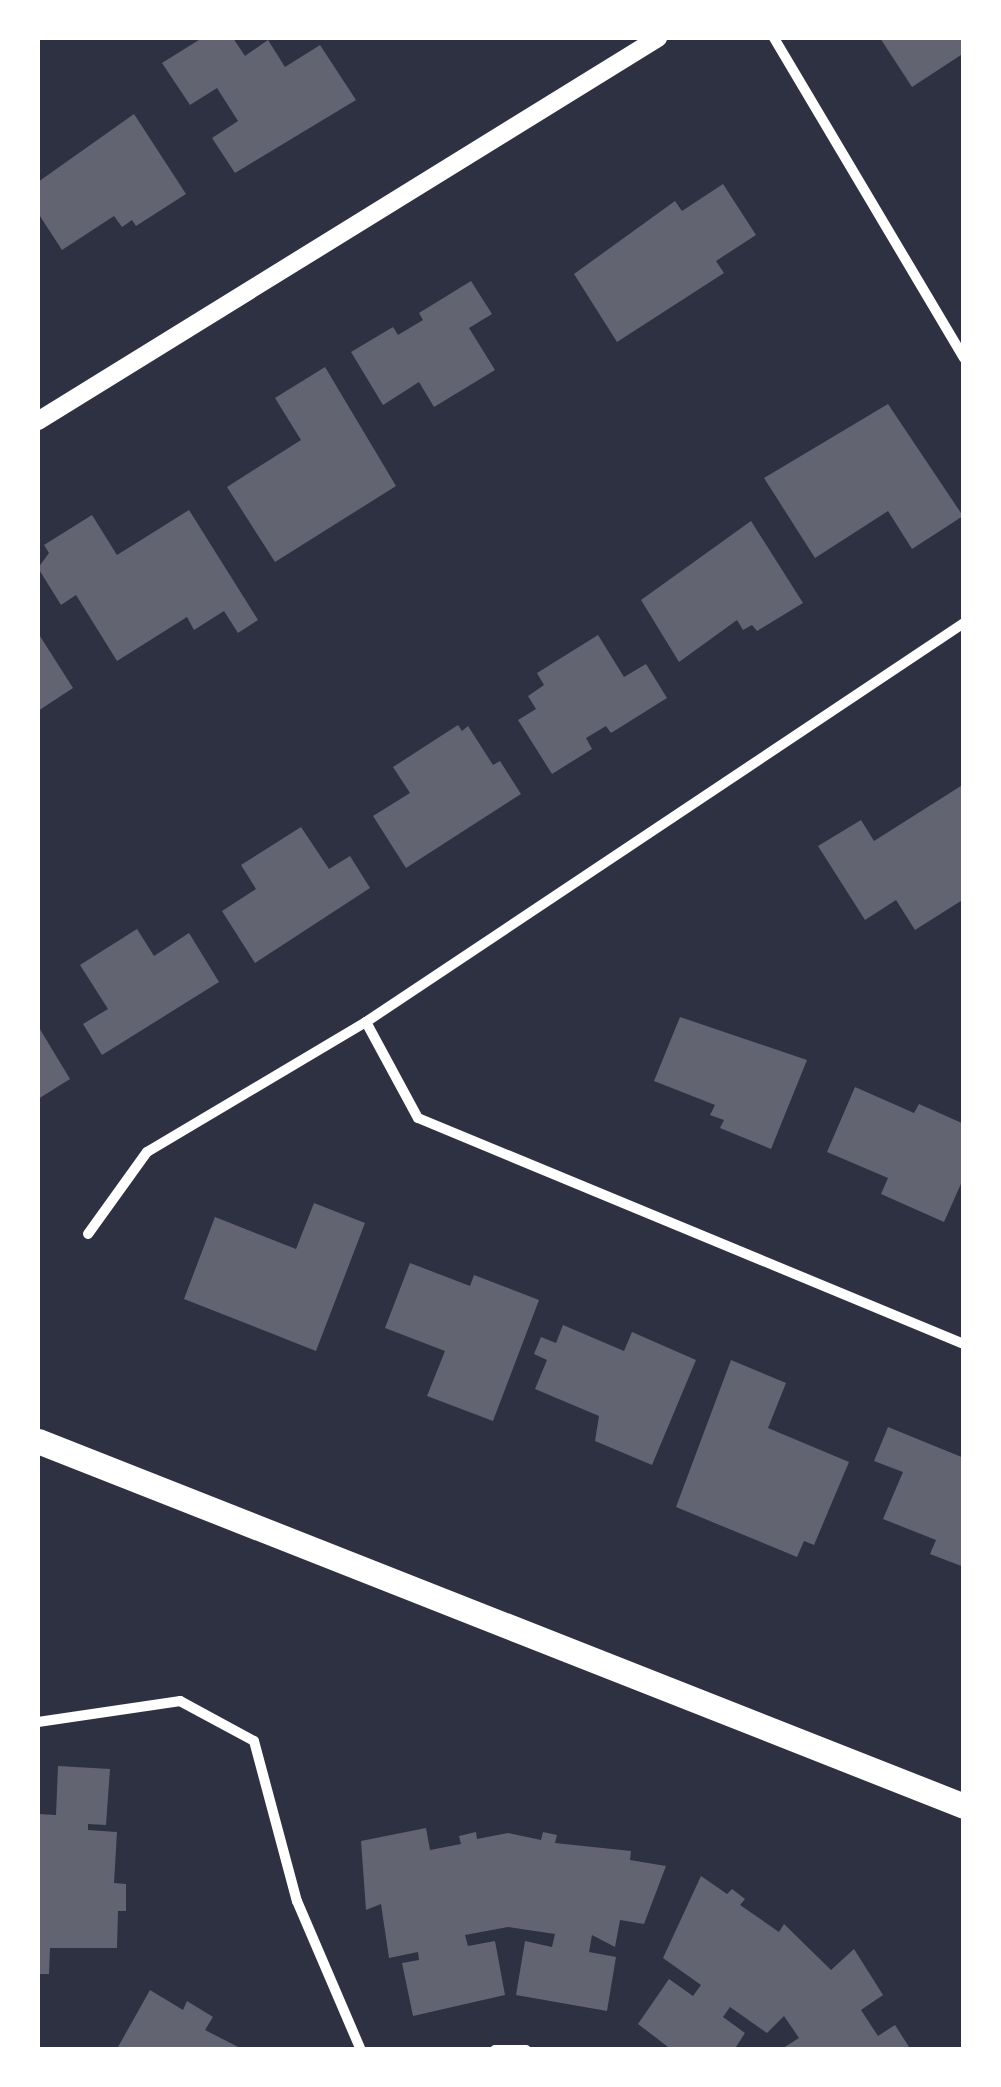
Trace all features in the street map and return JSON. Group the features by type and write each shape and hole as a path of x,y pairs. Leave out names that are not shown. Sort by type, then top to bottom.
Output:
{"main road":[{"path":"38,1441 964,1806"}],"street":[{"path":"38,420 658,38"},
{"path":"774,38 964,358"},
{"path":"88,1234 148,1152 366,1022 964,622"},
{"path":"366,1022 418,1118 964,1344"},
{"path":"38,1722 180,1701 254,1740 297,1901 360,2050"},
{"path":"495,2050 526,2050"}],"building":[{"path":"202,38 233,38 245,56 268,40 285,67 320,45 356,100 235,173 212,138 238,121 217,88 190,105 162,63"},
{"path":"880,38 964,38 964,53 912,87"},
{"path":"134,114 186,194 136,226 132,220 122,227 114,216 62,250 38,213 38,182"},
{"path":"723,184 756,235 716,261 724,273 617,342 574,274 675,201 682,211"},
{"path":"471,281 492,314 469,328 495,370 434,407 419,382 383,405 351,352 393,327 398,335 423,320 419,313"},
{"path":"325,367 396,486 275,562 227,487 301,440 275,398"},
{"path":"888,404 963,516 912,549 888,511 815,558 764,478"},
{"path":"189,510 258,620 238,633 224,611 194,630 187,617 117,661 76,595 61,605 38,568 49,553 44,545 92,515 117,555"},
{"path":"751,521 803,603 757,631 752,625 743,630 737,620 679,662 641,600"},
{"path":"38,633 73,688 38,711"},
{"path":"598,635 624,677 646,664 667,698 611,733 606,726 586,738 592,749 552,774 518,720 536,709 528,696 544,685 537,673"},
{"path":"458,725 462,731 468,726 493,765 500,761 521,794 406,868 373,816 410,793 393,767"},
{"path":"964,784 964,899 915,930 896,900 865,920 818,846 861,820 874,841"},
{"path":"301,827 329,869 350,856 370,888 255,963 222,911 256,889 241,865"},
{"path":"137,929 154,956 189,933 219,982 102,1055 83,1024 108,1009 80,965"},
{"path":"680,1017 807,1060 771,1149 720,1128 724,1120 710,1115 715,1105 654,1081"},
{"path":"38,1026 70,1079 38,1099"},
{"path":"855,1087 914,1113 919,1104 964,1124 964,1177 944,1222 881,1194 888,1178 827,1152"},
{"path":"314,1203 365,1223 316,1351 184,1299 215,1217 296,1249"},
{"path":"410,1263 470,1286 474,1275 539,1300 493,1421 427,1396 445,1351 385,1328"},
{"path":"563,1325 624,1351 632,1332 696,1360 652,1465 595,1441 599,1416 535,1389 547,1360 534,1354 541,1337 556,1343"},
{"path":"731,1360 786,1383 768,1428 849,1462 814,1545 804,1541 797,1557 676,1507"},
{"path":"888,1427 964,1458 964,1567 930,1554 936,1540 883,1519 903,1472 874,1461"},
{"path":"58,1766 110,1769 106,1825 88,1824 88,1830 117,1832 114,1883 126,1884 126,1911 118,1911 117,1948 50,1948 49,1974 38,1974 38,1814 56,1815"},
{"path":"426,1828 430,1850 461,1844 459,1836 476,1832 477,1839 508,1833 541,1840 543,1832 557,1835 555,1843 631,1851 630,1860 666,1866 644,1924 620,1920 615,1947 592,1935 589,1952 616,1957 607,2011 516,1995 525,1941 552,1947 555,1934 508,1927 465,1935 468,1946 495,1941 505,1995 413,2016 402,1963 419,1960 418,1952 389,1958 381,1904 366,1910 361,1841"},
{"path":"701,1876 727,1894 732,1889 745,1899 740,1905 779,1932 784,1924 831,1970 854,1949 883,1995 861,2010 878,2036 895,2025 911,2050 780,2050 799,2038 784,2016 767,2033 730,2007 723,2017 745,2033 734,2050 672,2050 638,2024 669,1979 693,1996 701,1985 663,1958"},
{"path":"150,1990 183,2010 187,2001 213,2017 205,2030 244,2050 118,2047"}]}
